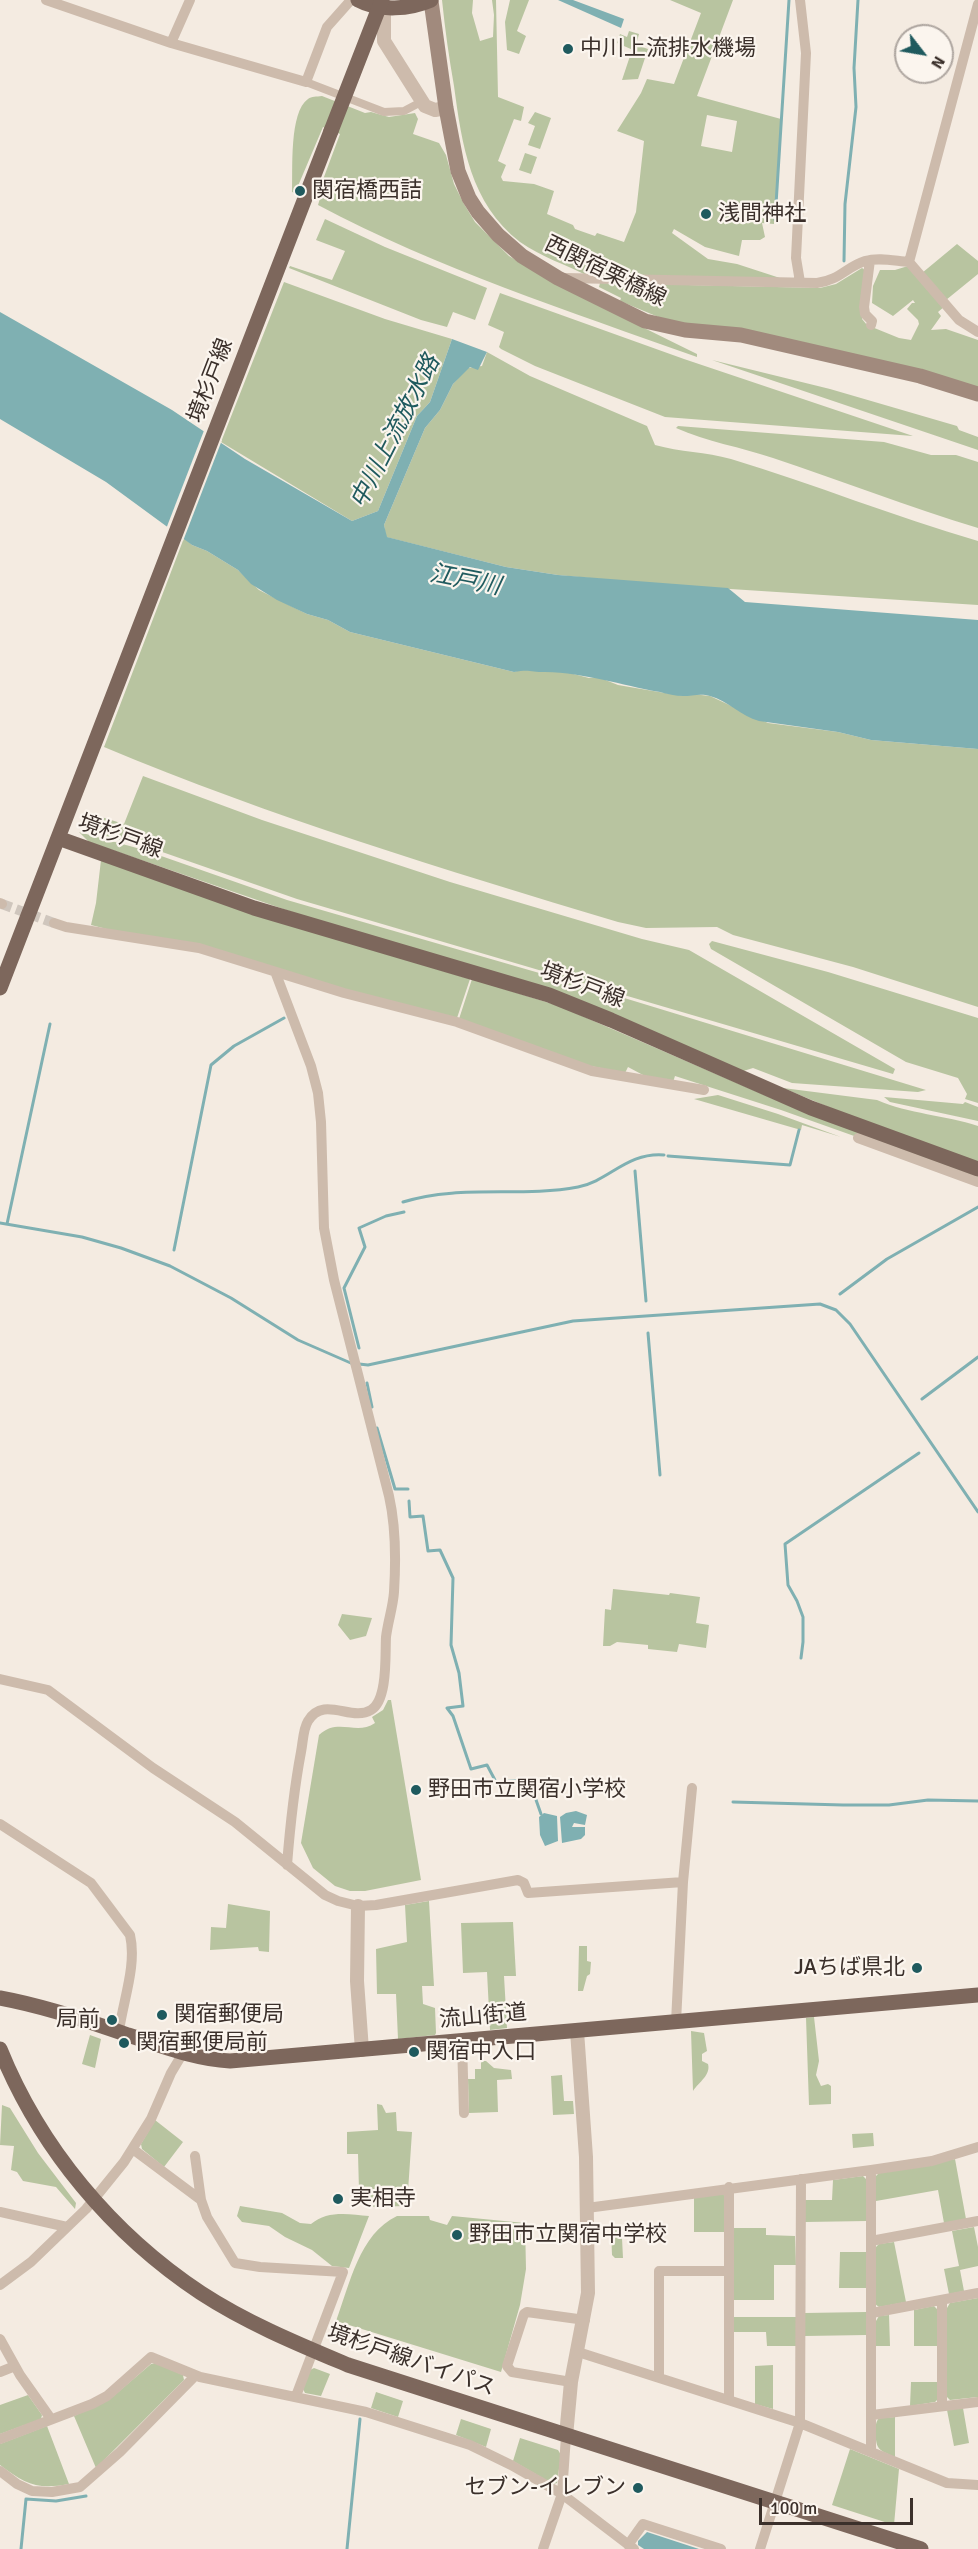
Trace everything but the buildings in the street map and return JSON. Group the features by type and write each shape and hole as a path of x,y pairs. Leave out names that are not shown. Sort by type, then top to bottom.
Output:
{"main road":[{"path":"358,0 374,7 383,4 431,0"},
{"name":"西関宿栗橋線","path":"431,0 446,108 458,171 469,198 478,212 510,247 558,278 645,321 685,330 741,335 920,376 978,394"},
{"name":"境杉戸線","path":"383,4 331,131 58,838 299,923 549,995 811,1108 978,1170"},
{"path":"0,988 58,838"},
{"name":"流山街道","path":"0,1998 53,2011 183,2053 212,2060 231,2061 978,1995"},
{"name":"境杉戸線バイパス","path":"0,2049 18,2088 47,2139 94,2199 143,2249 202,2293 259,2326 312,2350 403,2384 921,2549"}],"street":[{"path":"46,0 171,43 306,82 384,112 404,111 422,102"},
{"path":"171,43 190,0"},
{"path":"306,82 327,27 351,0"},
{"path":"800,0 806,53 796,258 800,282"},
{"path":"383,4 384,41 422,102 431,109 446,108"},
{"path":"909,262 978,4"},
{"path":"870,260 864,307 865,314 872,321 871,326"},
{"path":"558,278 827,282 870,260 909,262 959,320 978,332"},
{"path":"54,923 66,927 199,948 276,974 457,1022 592,1071 704,1089"},
{"path":"276,974 311,1066 318,1093 324,1228 334,1280 393,1514 394,1593 387,1628 384,1680 380,1698 370,1710 361,1713 327,1708 316,1713 307,1722 293,1796 287,1865"},
{"path":"858,1138 978,1182"},
{"path":"0,1679 48,1690 153,1768 235,1822 325,1895 338,1901 358,1906 376,1905 518,1880 524,1883 528,1893 683,1882"},
{"path":"676,2022 683,1882 692,1788"},
{"path":"0,1824 91,1883 130,1935 132,1944 129,1971 119,2031"},
{"path":"358,1906 357,1981 362,2050"},
{"path":"543,2549 562,2494 571,2382 585,2320 588,2293 587,2208 577,2031"},
{"path":"462,2041 464,2113"},
{"path":"0,2285 31,2262 67,2228 134,2150 183,2053"},
{"path":"587,2208 932,2161 978,2147"},
{"path":"134,2150 201,2200"},
{"path":"195,2156 201,2200 207,2217 235,2263 261,2267 343,2272 296,2396"},
{"path":"871,2170 871,2452"},
{"path":"760,2549 800,2423 801,2179"},
{"path":"729,2187 729,2400"},
{"path":"0,2212 67,2228"},
{"path":"871,2241 978,2221"},
{"path":"659,2378 658,2271 729,2271"},
{"path":"872,2313 978,2293"},
{"path":"942,2300 942,2406"},
{"path":"571,2382 512,2372 507,2366 522,2318 527,2312 585,2320"},
{"path":"0,2339 15,2366 51,2419"},
{"path":"578,2352 800,2423 947,2483 978,2485"},
{"path":"0,2439 92,2404 107,2396 151,2357 195,2376 366,2412 470,2445 562,2494 631,2547 643,2524 721,2549"},
{"path":"0,2372 15,2366"},
{"path":"0,2471 32,2492 52,2492 80,2487 120,2452 195,2376"},
{"path":"872,2415 978,2402"}],"green space":[{"path":"442,0 473,0 472,13 480,41 493,37 492,0 496,0 498,97 524,107 521,121 514,119 498,161 506,165 501,177 503,181 534,184 554,191 547,214 573,225 575,229 624,242 636,212 644,141 617,131 647,79 674,84 701,13 670,0 733,0 697,96 781,119 774,224 762,223 765,237 760,240 742,240 739,256 705,247 674,229 672,233 708,259 737,264 780,278 590,277 545,257 520,242 503,227 490,209 471,172 461,130","holes":["707,115 737,121 732,152 701,146"]},
{"path":"510,0 529,0 517,31 526,36 519,54 507,50 505,22"},
{"path":"629,31 639,34 636,45 648,49 638,79 622,80 630,56 638,58 640,53 617,43 620,34 627,37"},
{"path":"322,96 365,113 371,112 389,117 415,113 418,119 413,134 439,143 446,155 454,184 475,222 509,256 561,287 697,354 697,357 552,306 457,269 363,228 318,205 321,195 318,193 340,134 323,127 295,193 292,192 293,142 298,116 308,99"},
{"path":"535,112 551,118 540,149 528,145 535,126 528,123"},
{"path":"525,153 537,157 531,174 519,170"},
{"path":"325,219 385,247 487,288 475,320 453,312 447,327 421,320 289,268 290,266 332,280 345,251 316,240"},
{"path":"957,244 978,261 978,274 946,300 922,273"},
{"path":"908,266 945,306 938,312 941,316 931,330 946,329 978,340 978,389 668,321 620,301 621,298 599,287 600,283 820,288 836,284 862,268 865,270 862,319 867,325 899,338 911,340 919,324 907,309 915,303 913,300 893,316 872,303 873,286 880,270 895,270"},
{"path":"284,282 385,319 452,339 430,402 417,416 378,511 352,521 221,442"},
{"path":"500,293 684,359 913,436 665,417 535,366 501,349 499,347 504,332 488,325"},
{"path":"487,352 530,376 647,426 655,445 731,459 978,541 978,605 653,584 558,575 506,567 386,537 384,525 425,428 440,410 453,384 467,368 482,366"},
{"path":"712,360 830,389 957,426 959,430 978,437 978,450"},
{"path":"678,426 884,442 931,455 956,455 978,462 978,528 773,458 700,437 676,428"},
{"path":"184,538 192,545 207,551 238,570 259,590 350,632 514,672 523,669 546,672 562,671 589,678 598,677 618,685 659,692 685,696 692,694 710,696 768,723 838,732 871,740 978,749 978,1007 853,967 733,935 717,927 646,928 618,922 423,862 294,819 230,797 104,747"},
{"path":"143,776 262,820 450,882 642,939 689,950 895,1069 893,1074 297,899 145,846 80,830 92,831 98,816 124,824"},
{"path":"79,832 144,850 287,900 598,990 926,1090 918,1092 792,1083 753,1068 737,1073 669,1042 89,842"},
{"path":"101,860 265,918 470,979 457,1018 91,925"},
{"path":"712,941 828,972 978,1018 978,1103 965,1099 967,1094 958,1078 906,1062 711,949 709,944"},
{"path":"472,979 559,1006 783,1103 978,1176 978,1180 781,1110 675,1076 673,1082 643,1075 628,1067 625,1073 581,1064 459,1019"},
{"path":"783,1088 877,1100 889,1105 978,1126 978,1164 881,1129"},
{"path":"718,1095 841,1137 802,1125 801,1130 694,1099"},
{"path":"884,1097 963,1104 965,1102 978,1107 978,1121 890,1102"},
{"path":"613,1589 700,1597 696,1623 709,1625 706,1648 679,1644 677,1652 648,1649 648,1645 617,1642 610,1646 603,1646 605,1609 611,1610"},
{"path":"342,1614 372,1618 366,1636 350,1640 338,1625"},
{"path":"388,1700 391,1700 421,1880 365,1891 350,1891 335,1886 313,1868 301,1843 319,1735 333,1727 368,1727 375,1723 372,1717 383,1710"},
{"path":"429,1901 434,1986 422,1986 423,2004 435,2008 436,2033 435,2035 398,2039 396,1994 377,1994 376,1949 407,1942 405,1905"},
{"path":"228,1904 270,1911 269,1952 259,1951 258,1947 210,1950 211,1927 226,1928"},
{"path":"513,1922 516,1976 504,1976 507,2028 490,2030 487,1972 463,1973 461,1923"},
{"path":"579,1946 587,1946 587,1961 591,1962 590,1974 587,1976 583,1991 578,1991"},
{"path":"814,2017 819,2061 816,2075 821,2086 828,2084 831,2086 831,2104 809,2105 806,2018"},
{"path":"691,2031 704,2033 707,2051 702,2054 702,2061 708,2064 708,2072 693,2091"},
{"path":"90,2035 101,2039 95,2068 82,2064"},
{"path":"481,2061 486,2061 494,2068 511,2070 512,2079 497,2080 498,2112 469,2113 468,2079 475,2079 475,2069 481,2069"},
{"path":"562,2075 564,2101 573,2101 574,2114 553,2115 551,2076"},
{"path":"377,2104 382,2105 386,2113 396,2112 397,2131 412,2132 407,2206 368,2207 370,2191 359,2190 358,2154 347,2154 347,2132 378,2130"},
{"path":"2,2105 10,2108 38,2153 76,2203 75,2209 56,2187 23,2181 17,2172 11,2170 14,2146 0,2145"},
{"path":"155,2120 183,2142 164,2167 142,2149 141,2144"},
{"path":"873,2133 874,2146 853,2148 852,2134"},
{"path":"955,2159 966,2219 944,2223 938,2190 876,2201 875,2177 879,2173"},
{"path":"863,2176 866,2179 867,2221 805,2222 805,2200 832,2200 833,2180"},
{"path":"721,2193 725,2196 725,2232 694,2232 694,2197"},
{"path":"240,2206 282,2213 300,2223 311,2224 331,2215 369,2216 349,2268 332,2266 312,2250 285,2237 269,2226 242,2222 237,2216"},
{"path":"397,2216 429,2216 430,2220 447,2225 452,2216 525,2223 526,2269 520,2305 501,2372 336,2321 351,2276 365,2247 384,2224"},
{"path":"615,2227 622,2227 622,2233 619,2235 622,2238 623,2258 615,2258 612,2255 611,2230"},
{"path":"974,2227 978,2247 978,2266 960,2270 964,2291 949,2294 944,2269 959,2266 952,2231"},
{"path":"733,2228 766,2228 766,2235 795,2236 796,2265 774,2265 774,2300 734,2300"},
{"path":"894,2242 906,2302 879,2307 875,2304 875,2248 879,2244"},
{"path":"840,2252 866,2252 867,2288 839,2288"},
{"path":"978,2298 978,2397 950,2400 947,2397 947,2308 950,2303"},
{"path":"934,2306 937,2309 938,2346 914,2346 914,2310"},
{"path":"866,2312 866,2335 805,2336 805,2313"},
{"path":"889,2315 890,2346 876,2346 876,2321 879,2316"},
{"path":"734,2317 796,2317 796,2346 767,2346 766,2332 733,2332"},
{"path":"155,2363 183,2375 184,2380 96,2468 74,2416 110,2399"},
{"path":"773,2365 773,2409 755,2404 755,2366"},
{"path":"314,2368 330,2374 321,2396 305,2393 303,2389 310,2370"},
{"path":"911,2382 938,2382 938,2399 935,2402 910,2406"},
{"path":"376,2392 403,2401 398,2417 371,2408"},
{"path":"28,2395 42,2415 41,2419 0,2434 0,2405"},
{"path":"963,2408 969,2443 954,2446 947,2410"},
{"path":"895,2417 895,2457 878,2446 876,2426 879,2418"},
{"path":"461,2419 491,2429 486,2447 456,2435"},
{"path":"47,2426 69,2484 40,2486 32,2484 0,2465 0,2444"},
{"path":"520,2438 558,2450 561,2455 557,2483 553,2484 513,2461"},
{"path":"850,2449 899,2469 894,2525 832,2505"}],"water":[{"path":"558,0 573,0 624,19 621,28"},
{"name":"江戸川","path":"0,312 172,410 245,459 352,521 378,511 417,416 430,402 452,339 487,352 478,370 470,367 453,384 440,410 425,428 384,525 387,537 506,567 558,575 728,588 745,602 978,620 978,749 871,740 838,732 759,721 707,695 674,695 560,673 514,672 350,632 328,620 307,614 277,600 251,584 238,570 207,551 192,545 106,482 0,419"},
{"path":"576,1811 587,1815 585,1825 574,1823 572,1827 585,1827 585,1835 581,1839 562,1843 560,1817"},
{"path":"544,1813 557,1816 558,1841 545,1846 540,1835 539,1817"},
{"path":"647,2532 699,2549 644,2549 638,2545 638,2541"}],"pier":[{"path":"205,428 222,440 183,541 166,529"}],"waterway":[{"path":"775,220 789,0"},
{"path":"844,261 845,204 856,107 854,68 858,0"},
{"path":"174,1250 211,1065 234,1046 284,1018"},
{"path":"7,1224 50,1024"},
{"path":"668,1156 790,1165 799,1130"},
{"path":"403,1202 468,1192 534,1191 578,1187 589,1184 639,1158 664,1155"},
{"path":"635,1171 646,1301"},
{"path":"840,1294 887,1259 978,1207"},
{"path":"359,1348 344,1288 365,1247 359,1228 386,1216 404,1212"},
{"path":"0,1223 82,1237 170,1266 231,1298 298,1340 353,1364"},
{"path":"359,1364 368,1365 573,1321 820,1304 836,1310 850,1324 978,1512"},
{"path":"648,1333 660,1475"},
{"path":"922,1399 978,1357"},
{"path":"367,1383 372,1407"},
{"path":"377,1428 395,1489 408,1489"},
{"path":"801,1658 803,1617 788,1585 785,1544 919,1453"},
{"path":"409,1501 410,1517 423,1516 428,1551 440,1550 453,1578 451,1645 459,1673 463,1706 447,1708 453,1716 471,1769 487,1765 496,1782 529,1780 541,1814"},
{"path":"733,1802 889,1805 928,1800 978,1801"},
{"path":"347,2549 360,2419"},
{"path":"21,2549 26,2499 56,2501 86,2496"}],"tunnel":[{"path":"2,904 54,923"}],"place":[{"name":"中川上流排水機場","path":"568,49"},
{"name":"関宿橋西詰","path":"300,191"},
{"name":"浅間神社","path":"706,214"},
{"name":"野田市立関宿小学校","path":"416,1790"},
{"name":"JAちば県北","path":"917,1968"},
{"name":"関宿郵便局","path":"162,2015"},
{"name":"局前","path":"112,2020"},
{"name":"関宿郵便局前","path":"124,2043"},
{"name":"関宿中入口","path":"414,2052"},
{"name":"実相寺","path":"338,2199"},
{"name":"野田市立関宿中学校","path":"457,2235"},
{"name":"セブン-イレブン","path":"638,2488"}],"water label":[{"name":"中川上流放水路","path":"396,432"}]}
